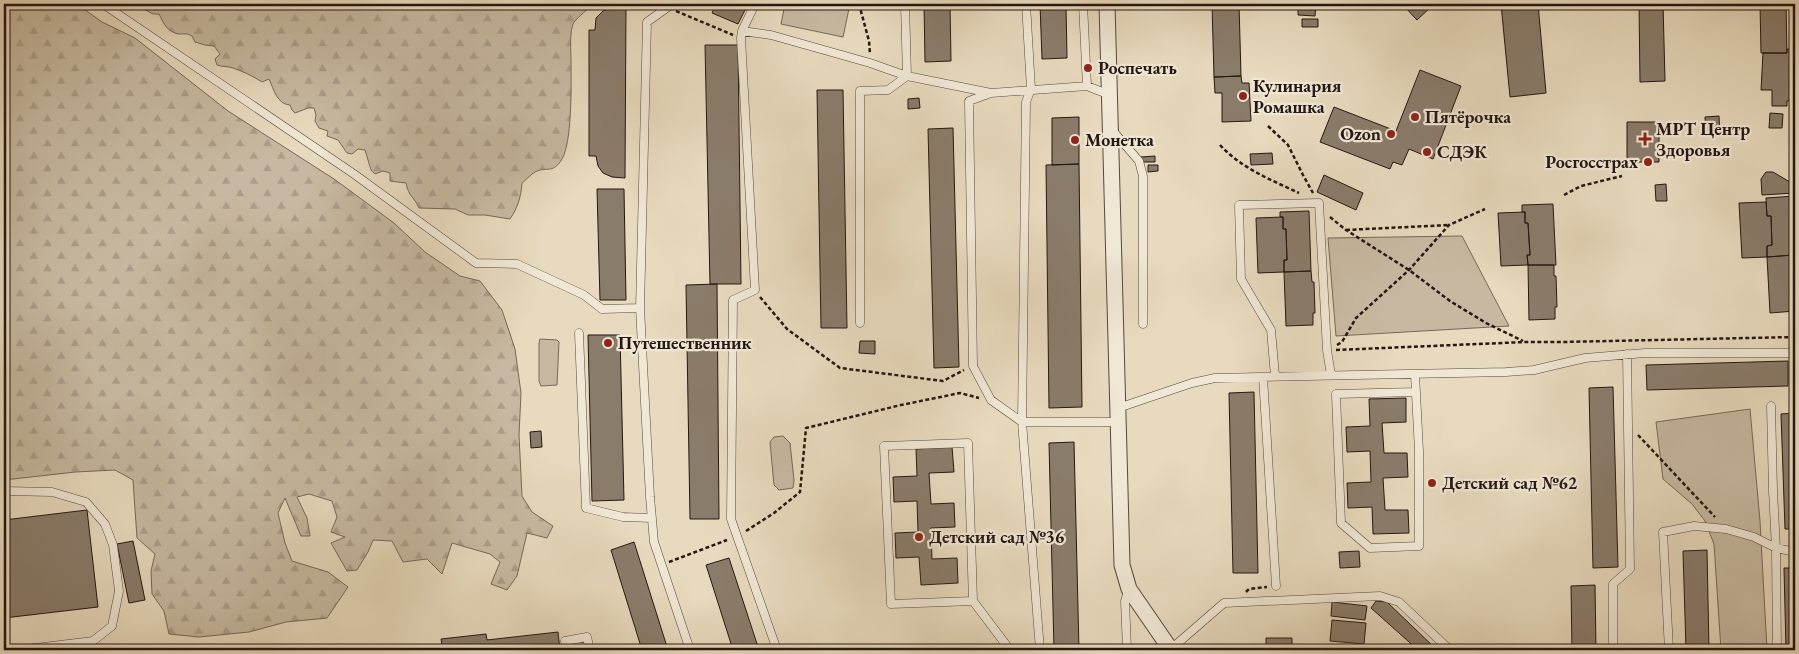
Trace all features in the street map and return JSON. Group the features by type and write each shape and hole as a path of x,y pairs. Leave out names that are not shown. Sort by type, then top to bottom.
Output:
{"street":[{"path":"1107,4 1122,565 1129,589 1171,650"}],"lane":[{"path":"103,4 354,174 476,263 517,264 584,295 602,309 640,308"},
{"path":"669,4 668,7 647,22 640,308 654,542 690,650"},
{"path":"755,4 742,35 754,290 733,300 731,519 777,650"},
{"path":"906,4 907,76"},
{"path":"1026,4 1031,89 1026,102 1022,422 1040,650"},
{"path":"1083,4 1087,86"},
{"path":"742,35 771,35 870,63 907,76 991,93"},
{"path":"860,323 860,91 888,90 907,76"},
{"path":"1110,95 1087,86 991,93 969,101 973,366 990,400 1022,422 1118,415 1192,383 1215,378 1534,370 1585,358 1644,353 1795,353"},
{"path":"1110,129 1139,161 1143,176 1143,324"},
{"path":"1275,376 1271,330 1241,278 1238,205 1319,203 1327,350 1331,375"},
{"path":"579,333 586,508 623,517 652,518"},
{"path":"1613,650 1613,584 1630,569 1627,354"},
{"path":"1415,374 1416,392 1419,451 1419,546 1370,548 1341,524 1336,394 1416,392"},
{"path":"1263,376 1276,586"},
{"path":"1771,406 1776,548 1777,650"},
{"path":"973,601 890,604 884,446 968,443 973,601 1010,650"},
{"path":"4,491 52,492 86,502 104,524 113,544 119,591 112,626 93,641 19,650"},
{"path":"1669,650 1663,532 1694,526 1726,529 1754,537 1776,548 1795,552"},
{"path":"1127,650 1124,601 1129,589"},
{"path":"1171,650 1224,603 1380,596 1399,602 1450,650"},
{"path":"567,650 565,641 587,637 590,650"},
{"path":"93,641 94,650"}],"path":[{"path":"859,4 869,41 870,63"},
{"path":"679,12 742,35"},
{"path":"1268,126 1288,145 1302,175 1332,220 1409,270 1450,301 1486,323 1525,342"},
{"path":"1220,145 1232,158 1252,170 1319,203"},
{"path":"1564,195 1581,186 1622,176"},
{"path":"1346,230 1449,225 1485,209"},
{"path":"1327,350 1342,342 1356,318 1409,270 1449,225"},
{"path":"754,290 787,329 840,368 943,381 973,366"},
{"path":"1327,350 1525,342 1795,337"},
{"path":"661,565 737,536 774,514 800,492 806,428 901,405 960,394 990,400"},
{"path":"1627,424 1726,529"}],"green space":[{"path":"4,4 77,4 102,22 135,38 228,111 334,179 394,223 425,252 460,276 480,281 502,310 515,349 521,393 519,435 522,496 532,512 553,526 547,538 527,533 517,576 507,590 491,584 500,562 490,554 452,543 442,574 427,559 403,562 392,541 373,540 357,570 347,571 331,543 345,537 331,532 337,517 332,501 309,494 297,497 307,518 310,536 301,536 285,498 278,513 285,543 292,561 328,572 348,587 327,618 286,622 249,632 199,637 169,634 164,611 152,594 151,571 155,554 137,538 133,480 115,470 75,472 4,480"},
{"path":"138,4 594,4 574,22 571,30 570,113 564,154 560,162 552,169 537,171 522,183 519,202 510,219 485,215 468,215 455,209 419,208 406,183 390,181 390,173 383,171 375,174 371,170 365,150 358,149 352,154 347,153 338,140 327,136 328,131 319,128 315,121 314,108 308,108 295,113 290,105 279,99 269,79 262,82 231,67 217,65 215,59 220,54 214,46 195,42 189,34 179,34 172,31 164,24 159,14 153,14 138,6"},
{"path":"785,4 850,4 843,37 781,24"},
{"path":"1462,236 1509,326 1336,336 1328,238"},
{"path":"540,339 557,340 559,342 557,385 541,386 539,381"},
{"path":"1750,409 1760,521 1767,650 1721,650 1714,544 1705,521 1692,504 1663,479 1656,422"},
{"path":"783,436 790,443 794,480 793,488 779,490 774,485 770,442 774,437"}],"building":[{"path":"716,4 748,4 738,24 712,13"},
{"path":"924,4 950,4 951,61 925,62"},
{"path":"1040,4 1066,4 1067,58 1042,59"},
{"path":"1212,4 1239,4 1241,76 1214,77"},
{"path":"1298,4 1316,4 1315,16 1298,15"},
{"path":"1402,4 1434,4 1417,20"},
{"path":"1501,4 1538,4 1546,93 1510,97"},
{"path":"1639,4 1663,4 1665,81 1640,82"},
{"path":"1760,4 1786,4 1787,53 1761,53"},
{"path":"613,7 626,7 625,178 612,177 603,173 598,166 596,156 589,156 589,30 595,30 596,18 603,11"},
{"path":"1302,19 1318,19 1318,27 1302,27"},
{"path":"705,45 738,45 741,284 710,284"},
{"path":"1787,49 1795,49 1795,100 1787,101 1787,106 1772,106 1772,90 1761,90 1763,53 1787,53"},
{"path":"1420,70 1461,86 1433,159 1409,149 1402,165 1393,162 1390,169 1320,142 1334,107 1396,131"},
{"path":"1241,76 1242,83 1249,83 1251,121 1222,122 1222,93 1215,93 1214,77"},
{"path":"817,90 843,90 847,328 821,328"},
{"path":"919,98 920,108 908,109 908,99"},
{"path":"1770,113 1783,114 1782,128 1769,128"},
{"path":"1719,116 1720,136 1706,136 1705,117"},
{"path":"1079,117 1079,164 1052,165 1052,118"},
{"path":"1627,122 1659,122 1659,162 1627,162"},
{"path":"953,128 959,367 934,368 928,129"},
{"path":"1272,153 1273,164 1251,165 1250,154"},
{"path":"1155,156 1155,162 1141,162 1141,157"},
{"path":"1079,164 1082,407 1049,408 1046,165"},
{"path":"1148,165 1158,165 1158,171 1148,172"},
{"path":"1766,172 1773,172 1795,185 1795,193 1762,195 1761,179"},
{"path":"1324,175 1363,193 1356,210 1317,192"},
{"path":"1666,184 1667,201 1656,201 1655,185"},
{"path":"597,189 624,189 626,300 600,300"},
{"path":"1795,196 1795,255 1767,257 1767,246 1772,245 1771,216 1767,216 1766,198"},
{"path":"1766,202 1767,216 1771,216 1772,245 1767,246 1767,257 1742,258 1739,203"},
{"path":"1553,204 1556,265 1528,265 1527,255 1530,255 1528,223 1525,223 1525,212 1522,212 1522,205"},
{"path":"1309,211 1311,271 1284,272 1284,260 1287,260 1286,229 1283,229 1283,217 1280,217 1280,212"},
{"path":"1525,212 1525,223 1528,223 1530,255 1527,255 1528,265 1501,266 1498,213"},
{"path":"1283,217 1283,229 1286,229 1287,260 1284,260 1284,272 1258,273 1256,218"},
{"path":"1793,255 1795,311 1770,313 1767,257"},
{"path":"1528,265 1554,265 1557,307 1555,307 1555,319 1529,320"},
{"path":"1311,271 1312,282 1314,282 1315,313 1313,313 1313,325 1286,326 1284,272"},
{"path":"717,284 719,519 690,519 686,285"},
{"path":"588,335 620,335 624,500 592,501"},
{"path":"860,341 875,341 875,354 859,353"},
{"path":"1788,361 1788,386 1647,390 1646,365"},
{"path":"1613,387 1618,567 1593,568 1589,388"},
{"path":"1254,392 1258,573 1233,573 1229,393"},
{"name":"Детский сад №62","path":"1406,398 1406,422 1382,423 1384,453 1407,453 1408,477 1383,478 1385,510 1408,510 1409,533 1373,534 1372,507 1348,508 1347,483 1371,482 1370,451 1347,452 1346,427 1370,426 1369,399"},
{"path":"1795,413 1795,529 1785,529 1781,414"},
{"path":"541,431 542,447 531,448 530,432"},
{"path":"1074,442 1079,650 1054,650 1049,443"},
{"path":"952,447 954,472 929,473 931,504 954,503 955,527 931,528 932,559 957,558 958,583 921,585 919,557 896,558 895,533 918,532 917,501 894,502 893,477 917,476 916,449"},
{"path":"87,510 98,607 4,618 4,520"},
{"path":"133,541 145,600 129,603 117,544"},
{"path":"634,542 668,650 642,650 611,550"},
{"path":"1707,550 1709,650 1686,650 1683,551"},
{"path":"1359,551 1360,567 1340,568 1339,552"},
{"path":"729,558 759,650 733,650 706,565"},
{"path":"1784,568 1795,568 1795,650 1786,650"},
{"path":"1595,585 1596,650 1572,650 1571,586"},
{"path":"1376,601 1387,602 1437,650 1418,650 1371,608"},
{"path":"1332,602 1367,606 1365,620 1331,616"},
{"path":"1332,620 1366,623 1364,644 1330,641"},
{"path":"558,632 560,650 424,650 424,648 442,646 441,639 486,634 487,640"},
{"path":"1266,638 1292,638 1292,650 1266,650"},
{"path":"124,646 125,650 110,650 109,647"}],"place":[{"name":"Роспечать","path":"1088,68"},
{"name":"Кулинария Ромашка","path":"1243,96"},
{"name":"Пятёрочка","path":"1415,117"},
{"name":"Ozon","path":"1391,134"},
{"name":"МРТ Центр Здоровья","path":"1645,139"},
{"name":"Монетка","path":"1075,140"},
{"name":"СДЭК","path":"1427,152"},
{"name":"Росгосстрах","path":"1648,162"},
{"name":"Путешественник","path":"608,343"},
{"name":"Детский сад №62","path":"1432,483"},
{"name":"Детский сад №36","path":"919,537"}]}
